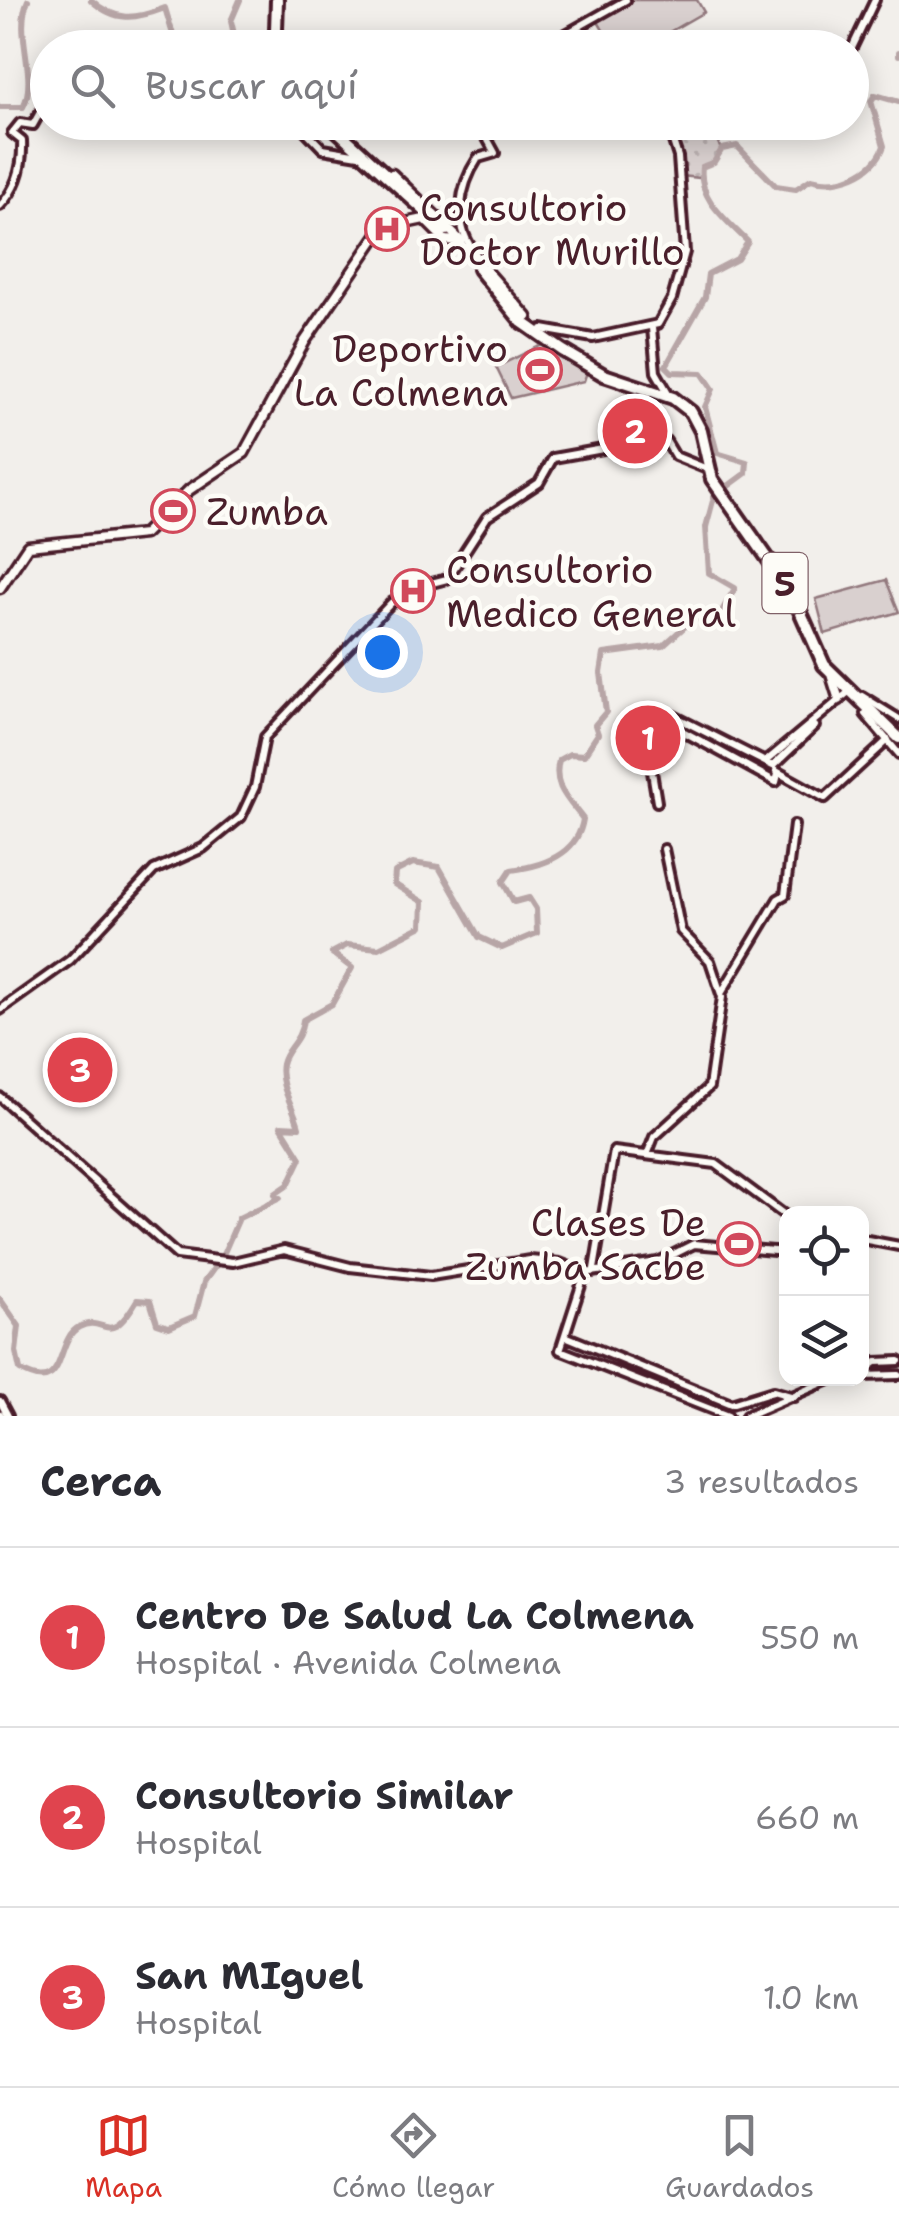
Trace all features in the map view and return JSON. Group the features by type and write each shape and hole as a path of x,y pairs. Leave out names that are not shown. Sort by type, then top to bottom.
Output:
{"main road":[{"path":"272,30 275,0"},
{"path":"346,140 359,154 391,175"},
{"path":"348,140 391,175 449,232 524,319"},
{"path":"0,588 28,546 148,533 190,490 244,453 305,341 380,229 424,220 444,240 449,232"},
{"name":"5","path":"524,319 603,368 688,403 699,416 710,471 734,510 799,596 824,659 851,694 895,737"},
{"name":"5","path":"524,319 592,369 682,404 699,426 710,471 736,519 792,593 812,644 830,671 895,737"},
{"path":"865,714 879,721"}],"street":[{"path":"574,30 626,0"},
{"path":"861,30 875,0"},
{"path":"0,206 18,180 22,156 22,141 12,134 20,123 30,125"},
{"path":"314,140 323,150 359,154"},
{"path":"476,264 468,244 460,196 478,158 496,153 488,140"},
{"path":"667,392 656,372 654,326 672,299 685,252 678,157 673,140"},
{"path":"542,329 582,338 654,326"},
{"path":"0,1010 70,960 154,870 203,848 240,818 256,787 265,737 390,603 447,578 471,548 487,517 539,484 553,458 604,449 634,434 666,441 675,456 710,471"},
{"path":"851,694 899,719"},
{"path":"764,764 851,694"},
{"path":"776,774 851,694"},
{"path":"776,774 670,714 654,714 642,725 657,802 644,729 654,720 825,798 895,737"},
{"path":"865,714 895,737 899,754"},
{"path":"647,1154 652,1140 699,1099 714,1076 722,993 778,900 785,895 794,824"},
{"path":"664,849 681,932 710,962 722,993"},
{"path":"0,1096 174,1254 225,1262 284,1250 350,1268 431,1276 530,1260 560,1263 585,1273 654,1263 694,1244 779,1251"},
{"path":"594,1269 614,1151 716,1164 779,1211"},
{"path":"869,1240 899,1246"},
{"path":"585,1273 560,1350 728,1416"},
{"path":"565,1336 731,1404 773,1390 794,1397"},
{"path":"588,1361 592,1348"},
{"path":"869,1368 876,1362 899,1362"},
{"path":"869,1374 899,1375"},
{"path":"660,1390 665,1377"},
{"path":"750,1415 817,1386"},
{"path":"750,1415 753,1398"},
{"path":"0,1401 3,1415"}],"shaded area":[{"path":"632,0 697,0 704,12 673,30 603,30 597,20"},
{"path":"678,140 717,140 721,150 714,162 701,167 700,178 682,176"},
{"name":"Deportivo La Colmena","path":"546,343 587,372 584,381 511,398 496,367"},
{"path":"886,580 899,612 825,634 816,599"}],"waterway":[{"path":"0,107 23,107 27,95 23,26 28,0"},
{"path":"91,0 126,17 165,8 172,30"},
{"path":"233,30 231,21 240,0"},
{"path":"727,487 746,473 747,462 717,453 705,407 713,389 702,373 672,372 666,366 705,297 708,274 737,259 748,242 709,199 702,167 714,162 722,149 737,146 776,186 796,189 811,179 832,181 854,176 872,164 884,146 871,101 875,95 899,102"},
{"path":"0,1299 19,1326 16,1352 20,1370 35,1377 53,1372 71,1334 79,1327 113,1327 137,1300 150,1301 157,1323 169,1327 195,1316 204,1282 222,1257 239,1218 280,1198 275,1194 288,1185 301,1158 281,1126 299,1127 284,1088 282,1064 303,1020 332,1004 352,968 332,953 347,945 379,948 422,926 423,902 394,884 395,872 413,863 439,867 479,937 502,948 537,933 536,909 529,898 514,902 503,882 511,870 557,856 580,831 583,819 563,792 557,769 559,760 570,754 584,755 598,734 595,725 606,712 601,673 604,654 663,646 691,621 722,611 735,588 709,573 706,527 714,497"}],"place":[{"name":"Consultorio Doctor Murillo","path":"387,229"},
{"name":"Deportivo La Colmena","path":"540,370"},
{"name":"Consultorio Similar","path":"635,431"},
{"name":"Zumba","path":"173,511"},
{"name":"Consultorio Medico General","path":"413,591"},
{"name":"Centro De Salud La Colmena","path":"648,738"},
{"name":"San MIguel","path":"80,1070"},
{"name":"Clases De Zumba Sacbe","path":"739,1244"}]}
